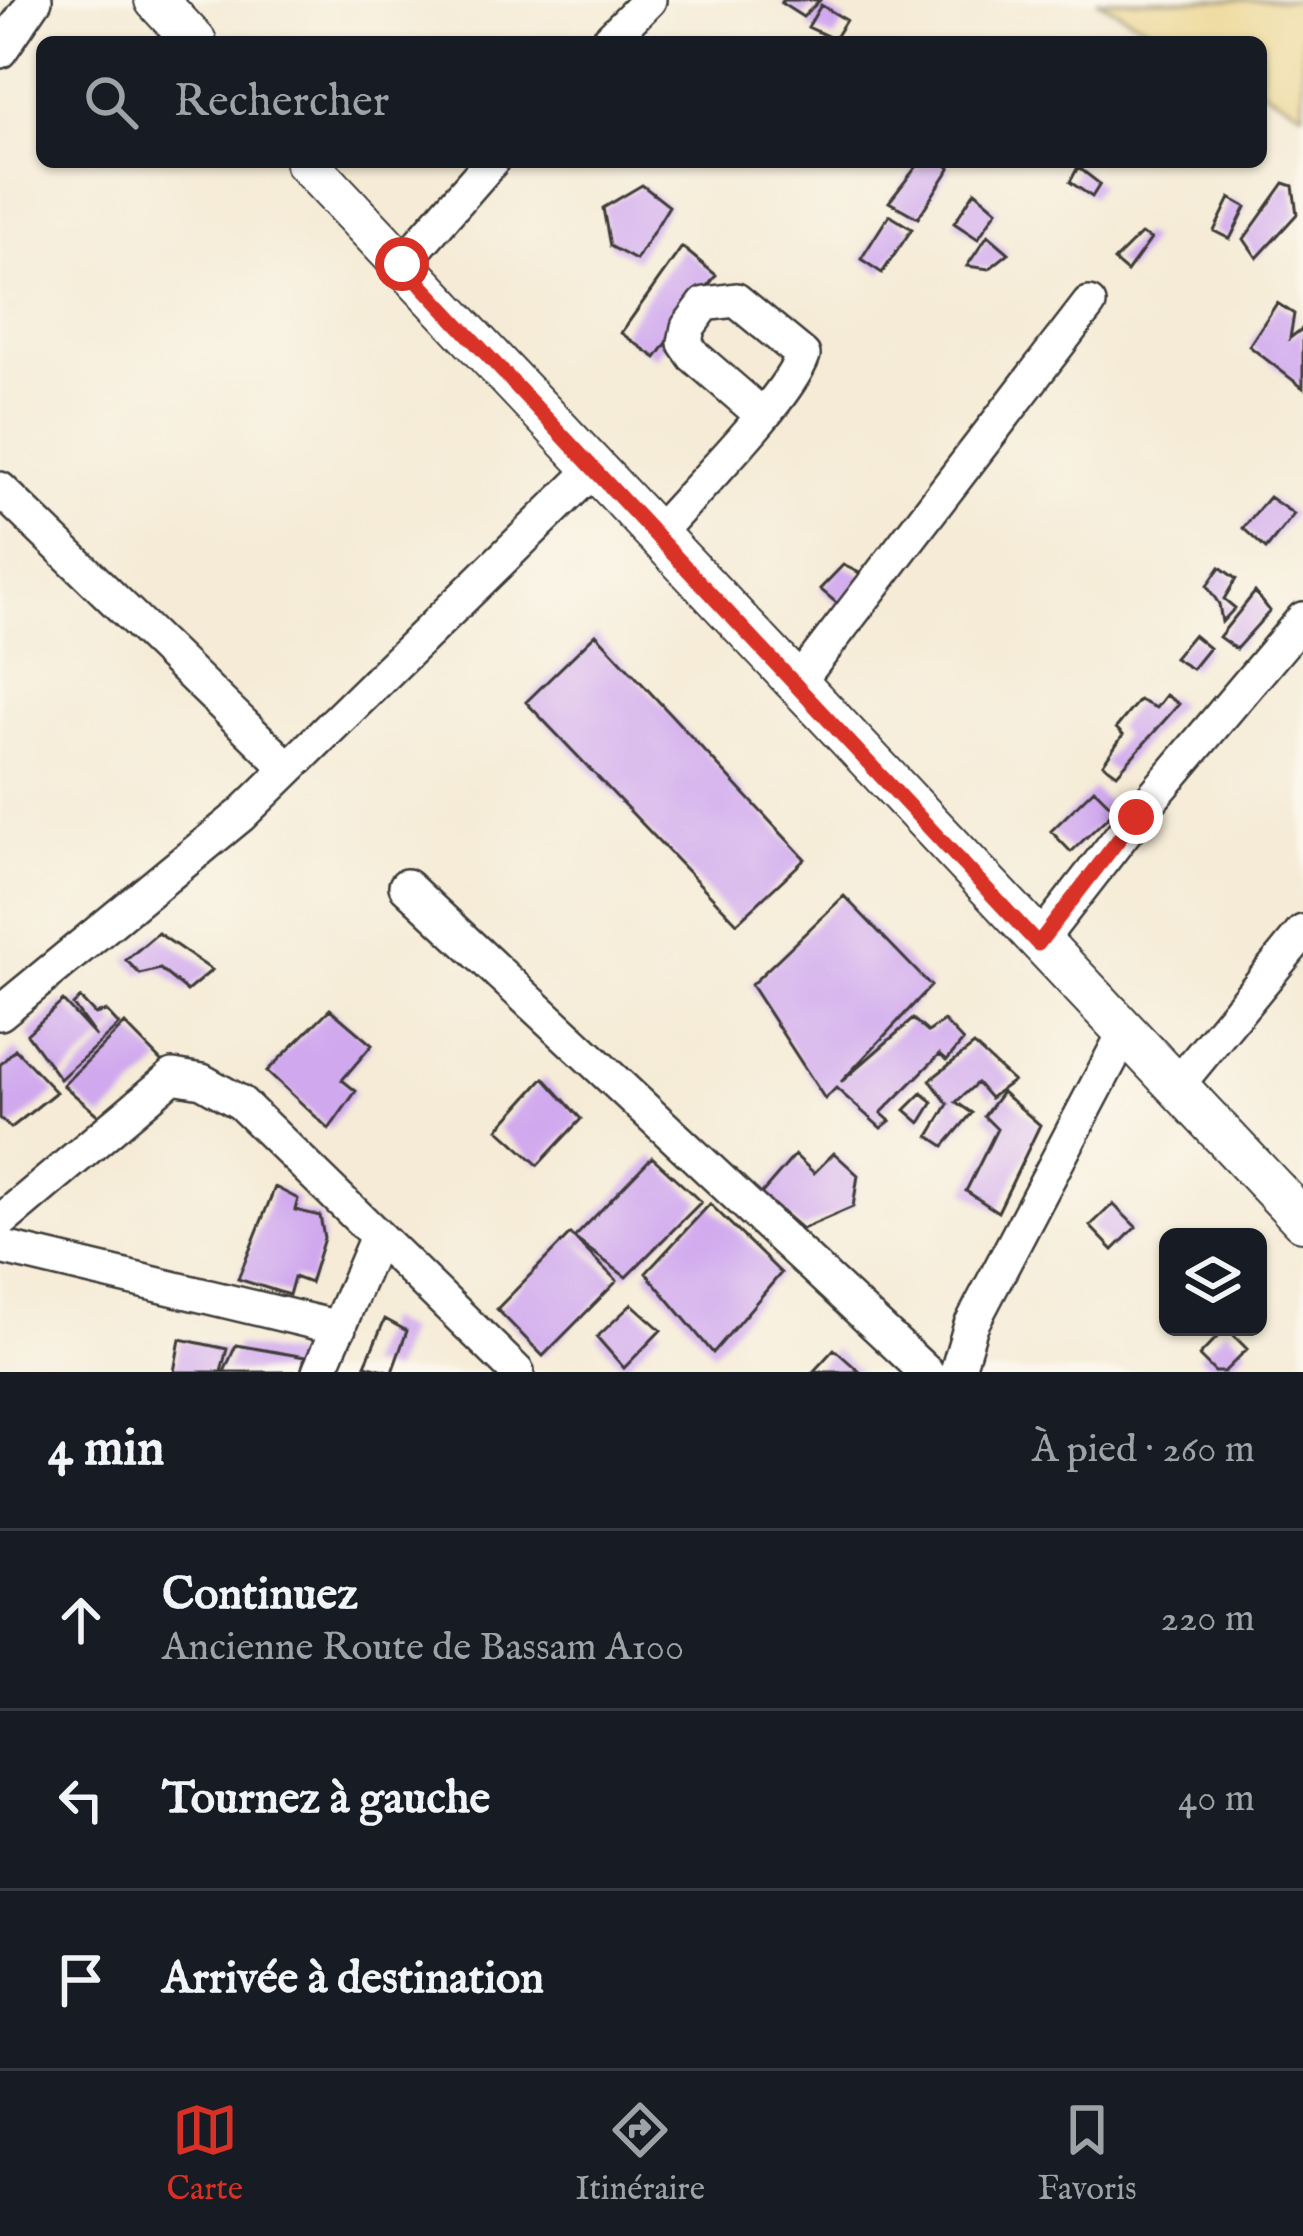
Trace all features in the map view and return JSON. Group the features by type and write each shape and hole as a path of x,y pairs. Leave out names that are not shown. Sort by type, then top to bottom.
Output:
{"main road":[{"path":"156,0 189,36"},
{"path":"312,168 1038,944 1301,1214"}],"street":[{"path":"0,51 35,0"},
{"path":"613,36 649,0"},
{"path":"402,264 486,168"},
{"path":"797,684 1088,304"},
{"path":"656,535 761,414"},
{"path":"0,1013 241,815 594,469"},
{"path":"0,488 288,768"},
{"path":"1038,944 1136,817 1303,619"},
{"path":"406,886 926,1372"},
{"path":"1175,1088 1303,932"},
{"path":"957,1372 971,1324 1124,1034"},
{"path":"0,1222 172,1076 202,1081 241,1103 518,1372"},
{"path":"320,1372 376,1239"},
{"path":"0,1246 339,1328"}],"sand":[{"path":"1097,0 1303,0 1303,112 1267,92 1267,36 1163,36"}],"building":[{"path":"820,0 803,17 781,3"},
{"path":"821,5 846,20 836,36 808,27"},
{"path":"915,168 950,168 918,218 889,202"},
{"path":"1079,168 1100,184 1092,197 1070,182"},
{"path":"1284,183 1293,186 1297,214 1257,258 1244,239"},
{"path":"642,185 669,206 636,260 610,246 603,208"},
{"path":"975,191 997,210 978,239 954,223"},
{"path":"1230,198 1246,207 1230,239 1214,231"},
{"path":"889,215 912,229 882,273 861,259"},
{"path":"1141,234 1151,239 1127,272 1114,261"},
{"path":"988,235 1009,253 989,269 967,266"},
{"path":"682,247 716,275 656,358 621,333"},
{"path":"1277,303 1294,314 1290,338 1303,328 1303,388 1249,346"},
{"path":"1269,497 1294,514 1266,549 1243,528"},
{"path":"843,565 866,576 840,606 820,589"},
{"path":"1220,567 1236,579 1224,599 1235,608 1222,622 1219,604 1207,586"},
{"path":"1255,592 1270,611 1236,649 1219,637"},
{"path":"596,634 805,859 737,923 526,702"},
{"path":"1193,635 1209,648 1192,669 1174,658"},
{"path":"1166,695 1179,704 1117,774 1103,764 1123,735 1116,728 1139,700 1156,708"},
{"path":"1094,789 1115,810 1071,852 1051,831"},
{"path":"844,896 931,986 841,1082 913,1019 928,1032 944,1021 963,1041 947,1060 940,1054 881,1113 890,1121 881,1128 836,1088 825,1099 751,985"},
{"path":"158,933 212,970 187,991 160,969 140,974 126,960"},
{"path":"80,998 95,1014 106,1011 119,1025 60,1079 27,1034 63,1001 96,1037 73,1005"},
{"path":"330,1009 372,1045 342,1080 356,1091 329,1129 267,1071"},
{"path":"125,1024 162,1062 102,1119 63,1085"},
{"path":"974,1045 1013,1081 990,1098 977,1083 956,1102 972,1113 944,1146 929,1136 948,1104 930,1080"},
{"path":"15,1049 56,1092 11,1128 0,1118 0,1065"},
{"path":"544,1078 581,1119 538,1165 498,1129"},
{"path":"1002,1092 1040,1125 998,1212 966,1191 997,1129 984,1116"},
{"path":"922,1093 933,1102 920,1123 905,1110"},
{"path":"834,1153 858,1175 853,1207 802,1229 761,1194 795,1155 814,1173"},
{"path":"652,1157 701,1202 626,1277 574,1238"},
{"path":"275,1187 298,1199 295,1210 320,1216 324,1238 310,1283 294,1277 289,1295 238,1279"},
{"path":"710,1204 781,1273 713,1353 646,1273"},
{"path":"1113,1204 1136,1227 1113,1250 1090,1226"},
{"path":"570,1234 617,1281 543,1356 497,1309"},
{"path":"632,1304 661,1330 624,1368 597,1337"},
{"path":"385,1319 407,1331 392,1372 365,1365"},
{"path":"1218,1336 1234,1336 1247,1349 1224,1372 1215,1372 1199,1356"},
{"path":"180,1339 227,1349 221,1372 174,1372"},
{"path":"236,1345 305,1357 301,1372 224,1372"},
{"path":"834,1349 860,1372 813,1372"}],"route":[{"path":"402,264 1038,944 1136,817"}]}
